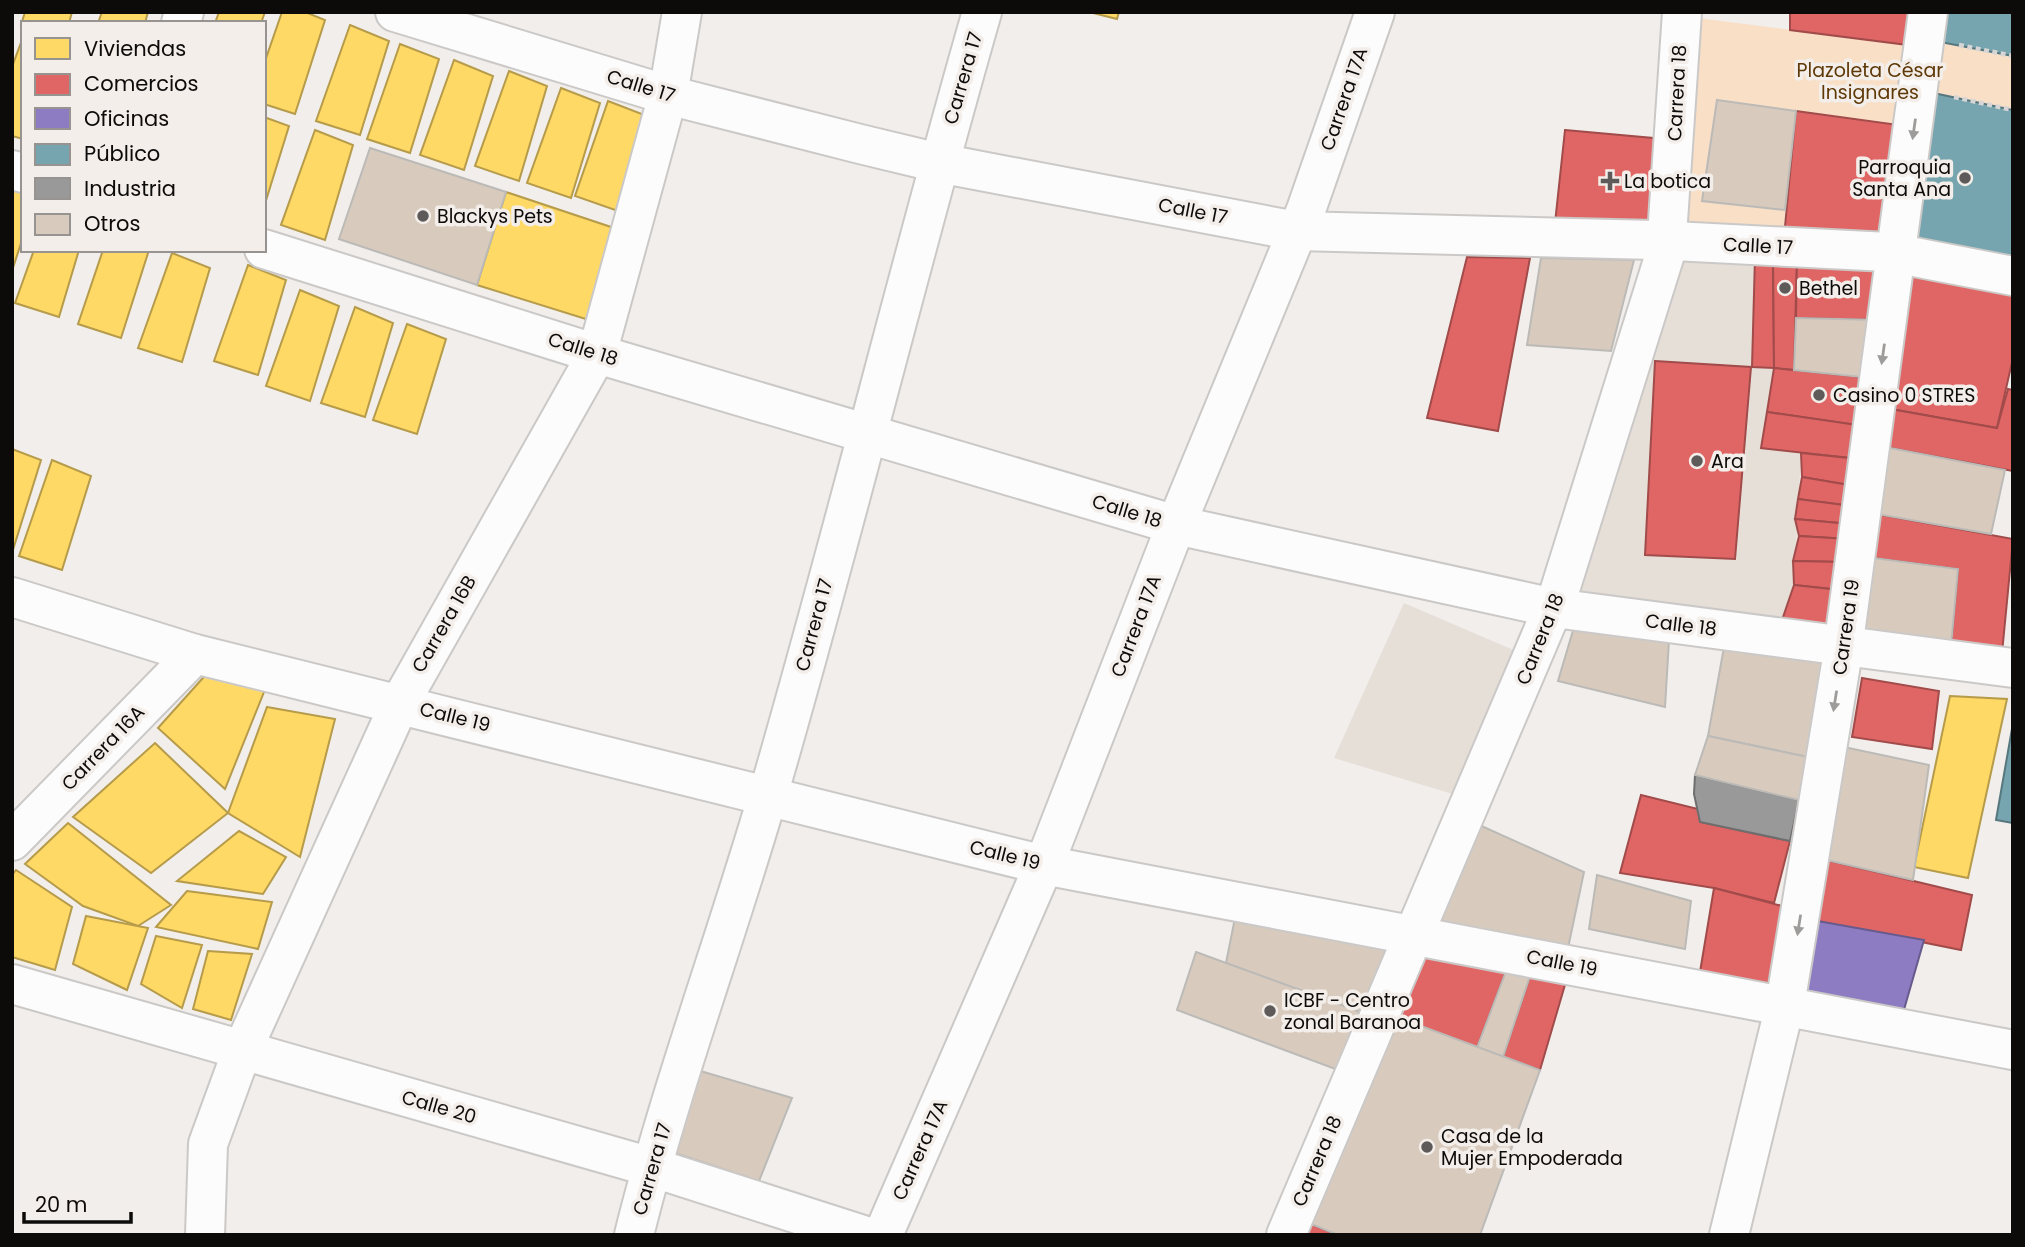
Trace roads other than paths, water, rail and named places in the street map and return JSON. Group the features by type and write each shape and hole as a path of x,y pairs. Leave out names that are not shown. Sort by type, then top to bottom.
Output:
{"street":[{"name":"Calle 17","path":"395,12 668,95 939,163 1296,231 1667,241 1896,252 2013,276"},
{"name":"Carrera 16B","path":"205,1235 208,1144 242,1051 400,703 597,354 668,95 682,12"},
{"name":"Carrera 17","path":"634,1235 651,1167 767,797 982,12"},
{"name":"Carrera 17A","path":"883,1235 1044,865 1175,525 1296,231 1374,12"},
{"name":"Carrera 18","path":"1286,1235 1554,608 1667,241 1682,12"},
{"name":"Carrera 19","path":"1729,1235 1785,1005 1844,646 1896,252 1938,28"},
{"name":"Calle 18","path":"266,250 597,354 1175,525 1554,608 2013,668"},
{"name":"Calle 19","path":"12,597 195,654 1044,865 1785,1005 2013,1051"},
{"name":"Carrera 16A","path":"12,841 195,654"},
{"name":"Calle 20","path":"12,984 651,1167 863,1235"}],"place":[{"name":"Parroquia Santa Ana","path":"1965,178"},
{"name":"La botica","path":"1610,181"},
{"name":"Blackys Pets","path":"423,216"},
{"name":"Bethel","path":"1785,288"},
{"name":"Casino 0 STRES","path":"1819,395"},
{"name":"Ara","path":"1697,461"},
{"name":"ICBF - Centro zonal Baranoa","path":"1270,1011"},
{"name":"Casa de la Mujer Empoderada","path":"1427,1147"}],"park label":[{"name":"Plazoleta César Insignares","path":"1870,81"}]}
